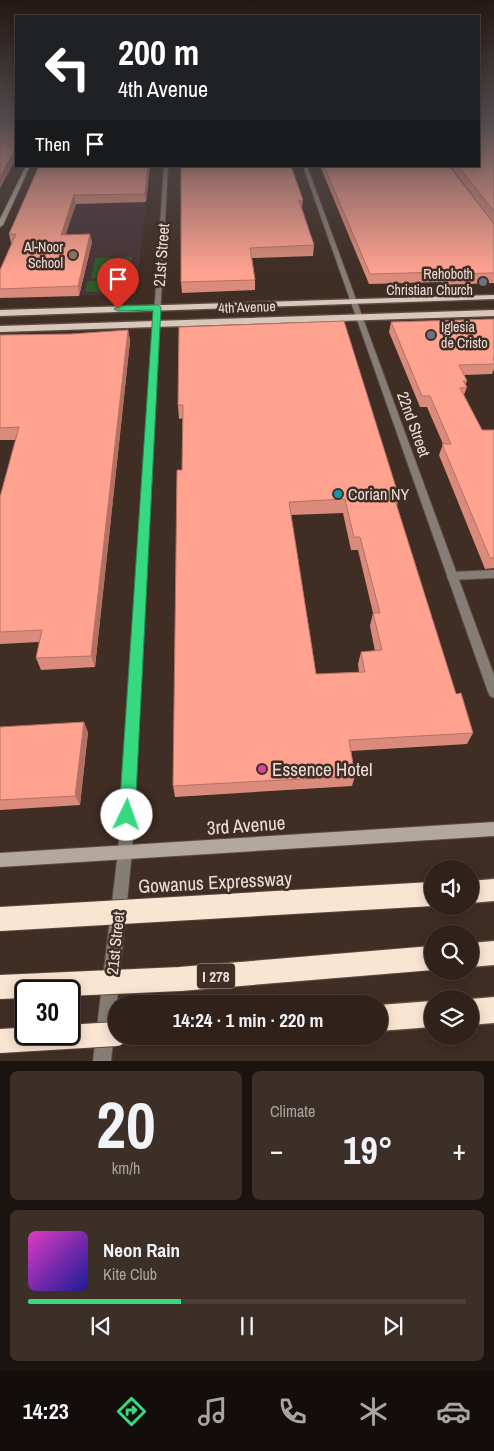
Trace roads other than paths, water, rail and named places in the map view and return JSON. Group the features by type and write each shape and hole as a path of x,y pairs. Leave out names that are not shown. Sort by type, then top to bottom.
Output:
{"highway":[{"path":"479,891 494,890"},
{"name":"Gowanus Expressway","path":"0,919 424,894"},
{"path":"479,954 494,953"},
{"name":"I 278","path":"0,987 180,979 424,959"},
{"path":"479,1011 494,1010"},
{"path":"388,1017 424,1015"},
{"path":"0,1041 108,1034"}],"main road":[{"path":"0,225 25,172"},
{"name":"4th Avenue","path":"0,313 494,297"},
{"name":"4th Avenue","path":"0,329 494,313"},
{"name":"3rd Avenue","path":"0,860 494,829"}],"street":[{"name":"21st Street","path":"102,1061 125,852 166,172"},
{"name":"22nd Street","path":"307,172 494,692"},
{"path":"452,576 494,574"}],"place":[{"name":"Al-Noor School","path":"73,255"},
{"name":"Rehoboth Christian Church","path":"483,282"},
{"name":"Iglesia de Cristo","path":"431,335"},
{"name":"Corian NY","path":"338,494"},
{"name":"Essence Hotel","path":"262,769"}]}
